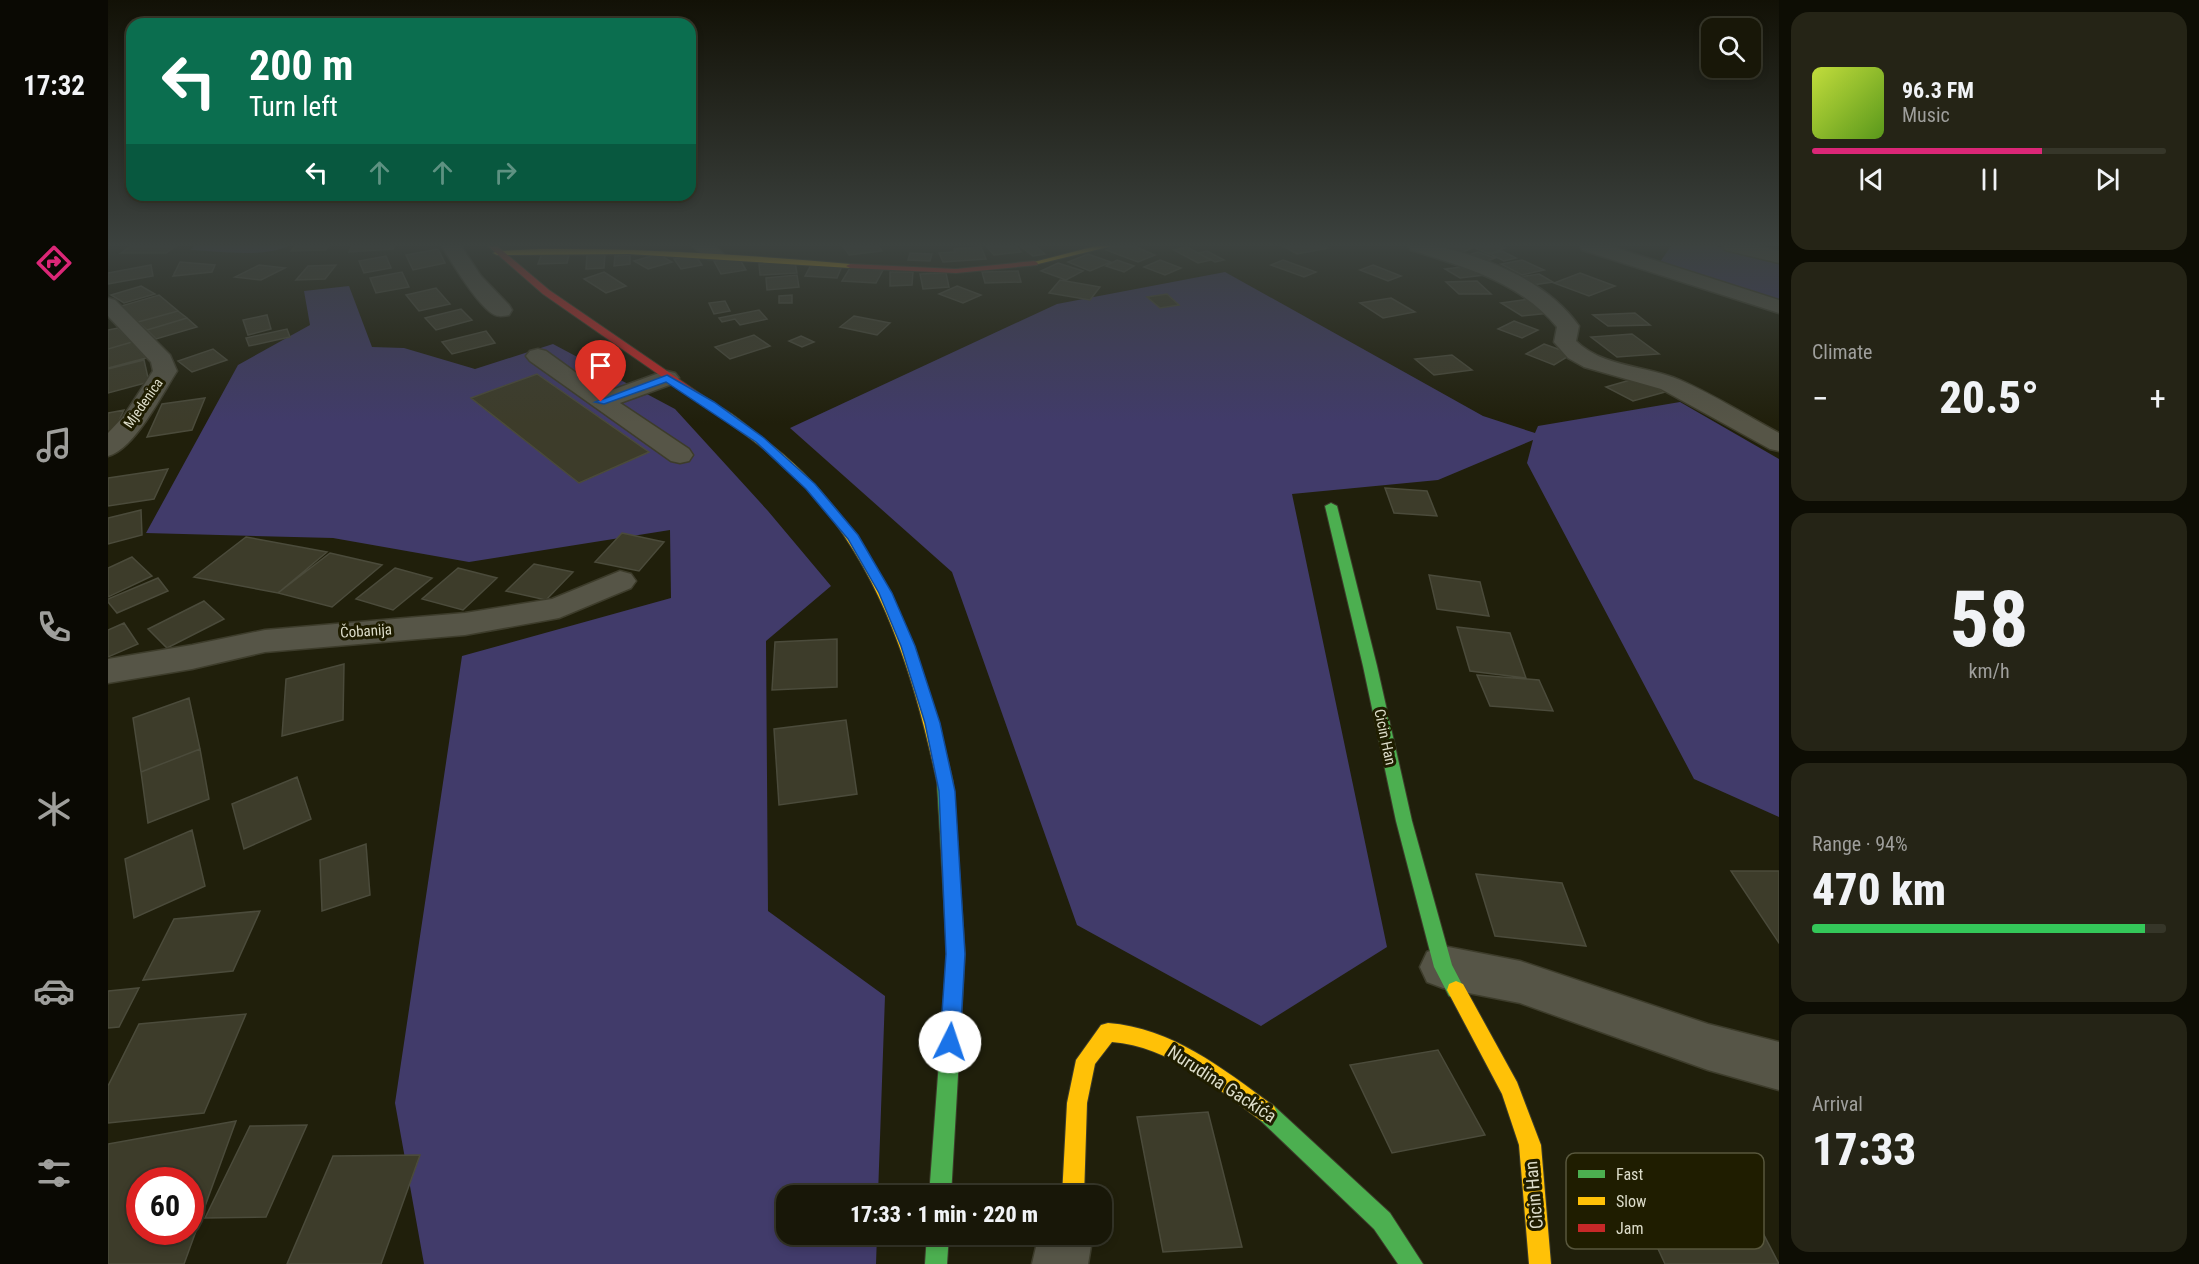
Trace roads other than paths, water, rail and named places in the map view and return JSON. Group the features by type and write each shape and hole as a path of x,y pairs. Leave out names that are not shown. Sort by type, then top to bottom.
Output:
{"street":[{"name":"Mjedenica","path":"108,448 132,422 165,371 162,360 109,305"},
{"path":"496,305 501,310"},
{"path":"564,305 760,440 810,486 853,538 886,593 908,646 933,723 947,803 956,954 941,1185"},
{"path":"1549,305 1559,313 1568,326 1565,342 1576,353 1592,362 1670,384 1779,443"},
{"path":"538,356 680,455"},
{"path":"601,402 667,378"},
{"name":"Cicin Han","path":"1331,506 1370,666 1404,822 1443,967 1510,1089 1530,1145 1540,1264"},
{"name":"Čobanija","path":"108,671 192,657 265,641 465,624 559,608 620,581"},
{"path":"1443,967 1520,982 1708,1047 1779,1066"},
{"name":"Nurudina Gackića","path":"1073,1185 1077,1103 1086,1060 1108,1032 1138,1035 1163,1045 1223,1081 1276,1119 1382,1221 1412,1264"},
{"path":"936,1264 937,1245"},
{"path":"1060,1264 1064,1245"}]}
